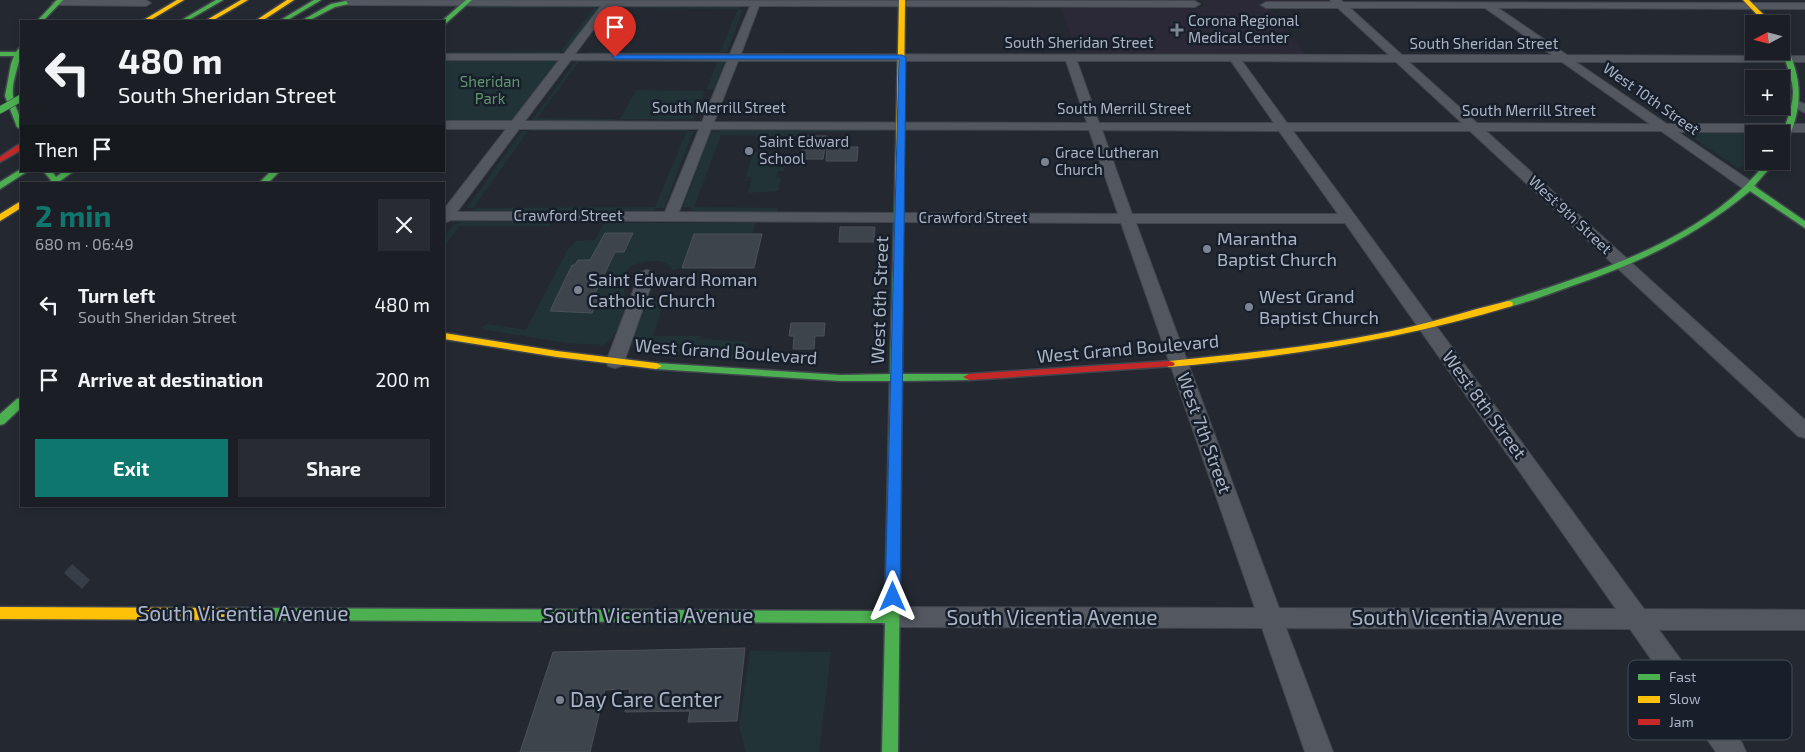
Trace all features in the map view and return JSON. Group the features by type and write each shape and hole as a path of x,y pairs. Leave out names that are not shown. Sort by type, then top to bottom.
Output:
{"main road":[{"path":"148,20 181,0"},
{"path":"185,20 220,0"},
{"path":"260,20 291,0"},
{"path":"284,20 318,0"},
{"path":"41,20 59,2"},
{"path":"445,22 467,2"},
{"name":"West 6th Street","path":"890,752 902,2"},
{"path":"306,20 333,5 346,3"},
{"path":"1749,3 1761,15"},
{"path":"210,20 248,4"},
{"path":"232,20 248,4"},
{"path":"0,54 20,51"},
{"path":"19,131 10,98 14,64 20,51"},
{"path":"1791,60 1798,84 1801,107 1791,128"},
{"path":"0,110 10,98"},
{"path":"7,121 20,114"},
{"path":"0,160 20,148"},
{"name":"West Grand Boulevard","path":"445,336 525,350 616,362 772,375 895,379 1046,374 1178,364 1301,348 1426,325 1532,296 1622,263 1675,238 1702,222 1750,187 1764,170"},
{"path":"0,186 22,172"},
{"path":"56,182 69,172"},
{"path":"264,182 275,172"},
{"name":"West 10th Street","path":"1750,187 1805,225"},
{"path":"0,218 20,205"},
{"path":"0,421 20,403"},
{"name":"South Vicentia Avenue","path":"0,613 892,616"}],"street":[{"path":"1623,0 1632,5"},
{"path":"59,2 146,3"},
{"path":"445,218 610,2"},
{"path":"670,217 706,124 757,2"},
{"path":"346,3 1194,2"},
{"path":"1266,5 1337,2 1632,5 1749,3 1805,6"},
{"name":"West 9th Street","path":"1337,2 1805,431"},
{"name":"West 10th Street","path":"1483,3 1750,187"},
{"name":"South Sheridan Street","path":"445,57 1805,60"},
{"name":"West 7th Street","path":"1070,58 1178,364 1319,752"},
{"name":"West 8th Street","path":"1234,58 1667,660"},
{"name":"South Merrill Street","path":"445,125 706,124 1805,128"},
{"name":"Crawford Street","path":"445,218 900,217 1350,219"},
{"path":"616,362 648,275"},
{"name":"South Vicentia Avenue","path":"892,616 1805,620"},
{"name":"West 8th Street","path":"1723,740 1732,752"}],"shaded area":[{"name":"Corona Regional Medical Center","path":"1201,0 1328,0 1330,2 1261,2 1306,55 1077,53 1061,7 1206,7"}],"green space":[{"path":"477,6 596,6 595,8 599,8 567,52 561,51 594,8 475,8"},
{"path":"620,6 739,7 739,9 743,9 727,52 721,52 720,55 587,55 588,52 720,52 738,9 618,8"},
{"path":"561,51 559,54 445,54 445,52"},
{"name":"Sheridan Park","path":"445,59 553,59 557,61 513,119 505,122 445,122"},
{"path":"577,60 725,61 714,89 707,89 717,62 579,62 537,118 615,119 613,122 531,121"},
{"path":"636,90 705,91 693,119 620,119"},
{"path":"533,127 688,128 687,131 530,131"},
{"path":"721,128 875,129 875,131 799,132 798,136 721,135 694,207 778,208 777,213 691,212 692,208 683,207 711,132 719,132"},
{"path":"1681,130 1745,130 1745,163 1740,169"},
{"path":"522,131 528,131 473,208 467,208"},
{"path":"687,131 693,131 664,208 655,208 654,213 474,213 477,208 655,207"},
{"path":"753,152 772,152 768,167 785,167 784,171 778,171 776,178 781,178 778,191 748,193 752,177 746,177"},
{"path":"464,222 550,223 549,226 459,226 445,246 447,232 452,227"},
{"path":"604,223 755,223 753,234 694,234 682,268 672,270 668,264 657,261 643,262 629,268 624,276 625,308 621,321 612,338 603,345 567,343 481,329 486,324 526,330 569,247 572,247 575,241 595,240"},
{"path":"665,299 653,336 701,336 700,339 749,342 745,359 635,350 631,343 648,302"},
{"path":"750,651 831,652 819,752 746,752 739,726"}],"building":[{"path":"805,136 827,136 823,159 800,159"},
{"path":"827,147 858,147 857,161 826,161"},
{"path":"840,227 875,227 874,242 839,242"},
{"name":"Saint Edward Roman Catholic Church","path":"605,233 633,233 624,252 615,252 593,298 598,298 592,313 550,311 572,265 575,265 578,260 590,260"},
{"path":"694,234 762,234 754,268 682,268"},
{"path":"791,323 825,323 824,336 815,336 814,349 793,349 794,336 789,336"},
{"name":"Day Care Center","path":"745,648 737,721 688,722 690,711 625,712 630,689 605,690 590,752 520,752 553,652"}],"tunnel":[{"path":"73,581 81,572"}],"traffic: fast":[{"path":"41,20 60,0"},
{"path":"185,20 220,0"},
{"path":"284,20 318,0"},
{"path":"445,22 469,0"},
{"path":"306,20 333,5 346,3"},
{"path":"20,50 14,64 9,96 20,124"},
{"path":"0,54 18,54"},
{"path":"1790,60 1796,93 1796,106 1790,127"},
{"path":"0,110 20,99"},
{"path":"1508,304 1579,280 1652,251 1686,233 1718,212 1747,189 1764,170"},
{"path":"0,186 22,172"},
{"path":"48,172 56,182"},
{"path":"54,182 69,172"},
{"path":"264,182 275,172"},
{"path":"1750,187 1805,225"},
{"path":"890,752 899,192"},
{"path":"656,366 841,378 969,377"},
{"path":"0,421 20,403"},
{"path":"236,614 892,617"}],"traffic: slow":[{"path":"147,20 181,0"},
{"path":"210,20 245,0"},
{"path":"260,20 291,0"},
{"path":"899,192 902,0"},
{"path":"1746,0 1761,15"},
{"path":"0,218 20,205"},
{"path":"1169,364 1255,356 1340,344 1425,327 1508,304"},
{"path":"445,336 557,354 656,366"},
{"path":"0,613 236,614"}],"traffic: jam":[{"path":"0,160 20,148"},
{"path":"969,377 1169,364"}],"place":[{"name":"Corona Regional Medical Center","path":"1177,30"},
{"name":"Saint Edward School","path":"749,151"},
{"name":"Grace Lutheran Church","path":"1045,162"},
{"name":"Marantha Baptist Church","path":"1207,249"},
{"name":"Saint Edward Roman Catholic Church","path":"578,290"},
{"name":"West Grand Baptist Church","path":"1249,307"},
{"name":"Day Care Center","path":"560,700"}],"route":[{"path":"615,57 902,57 900,227 895,379 893,597"}]}
